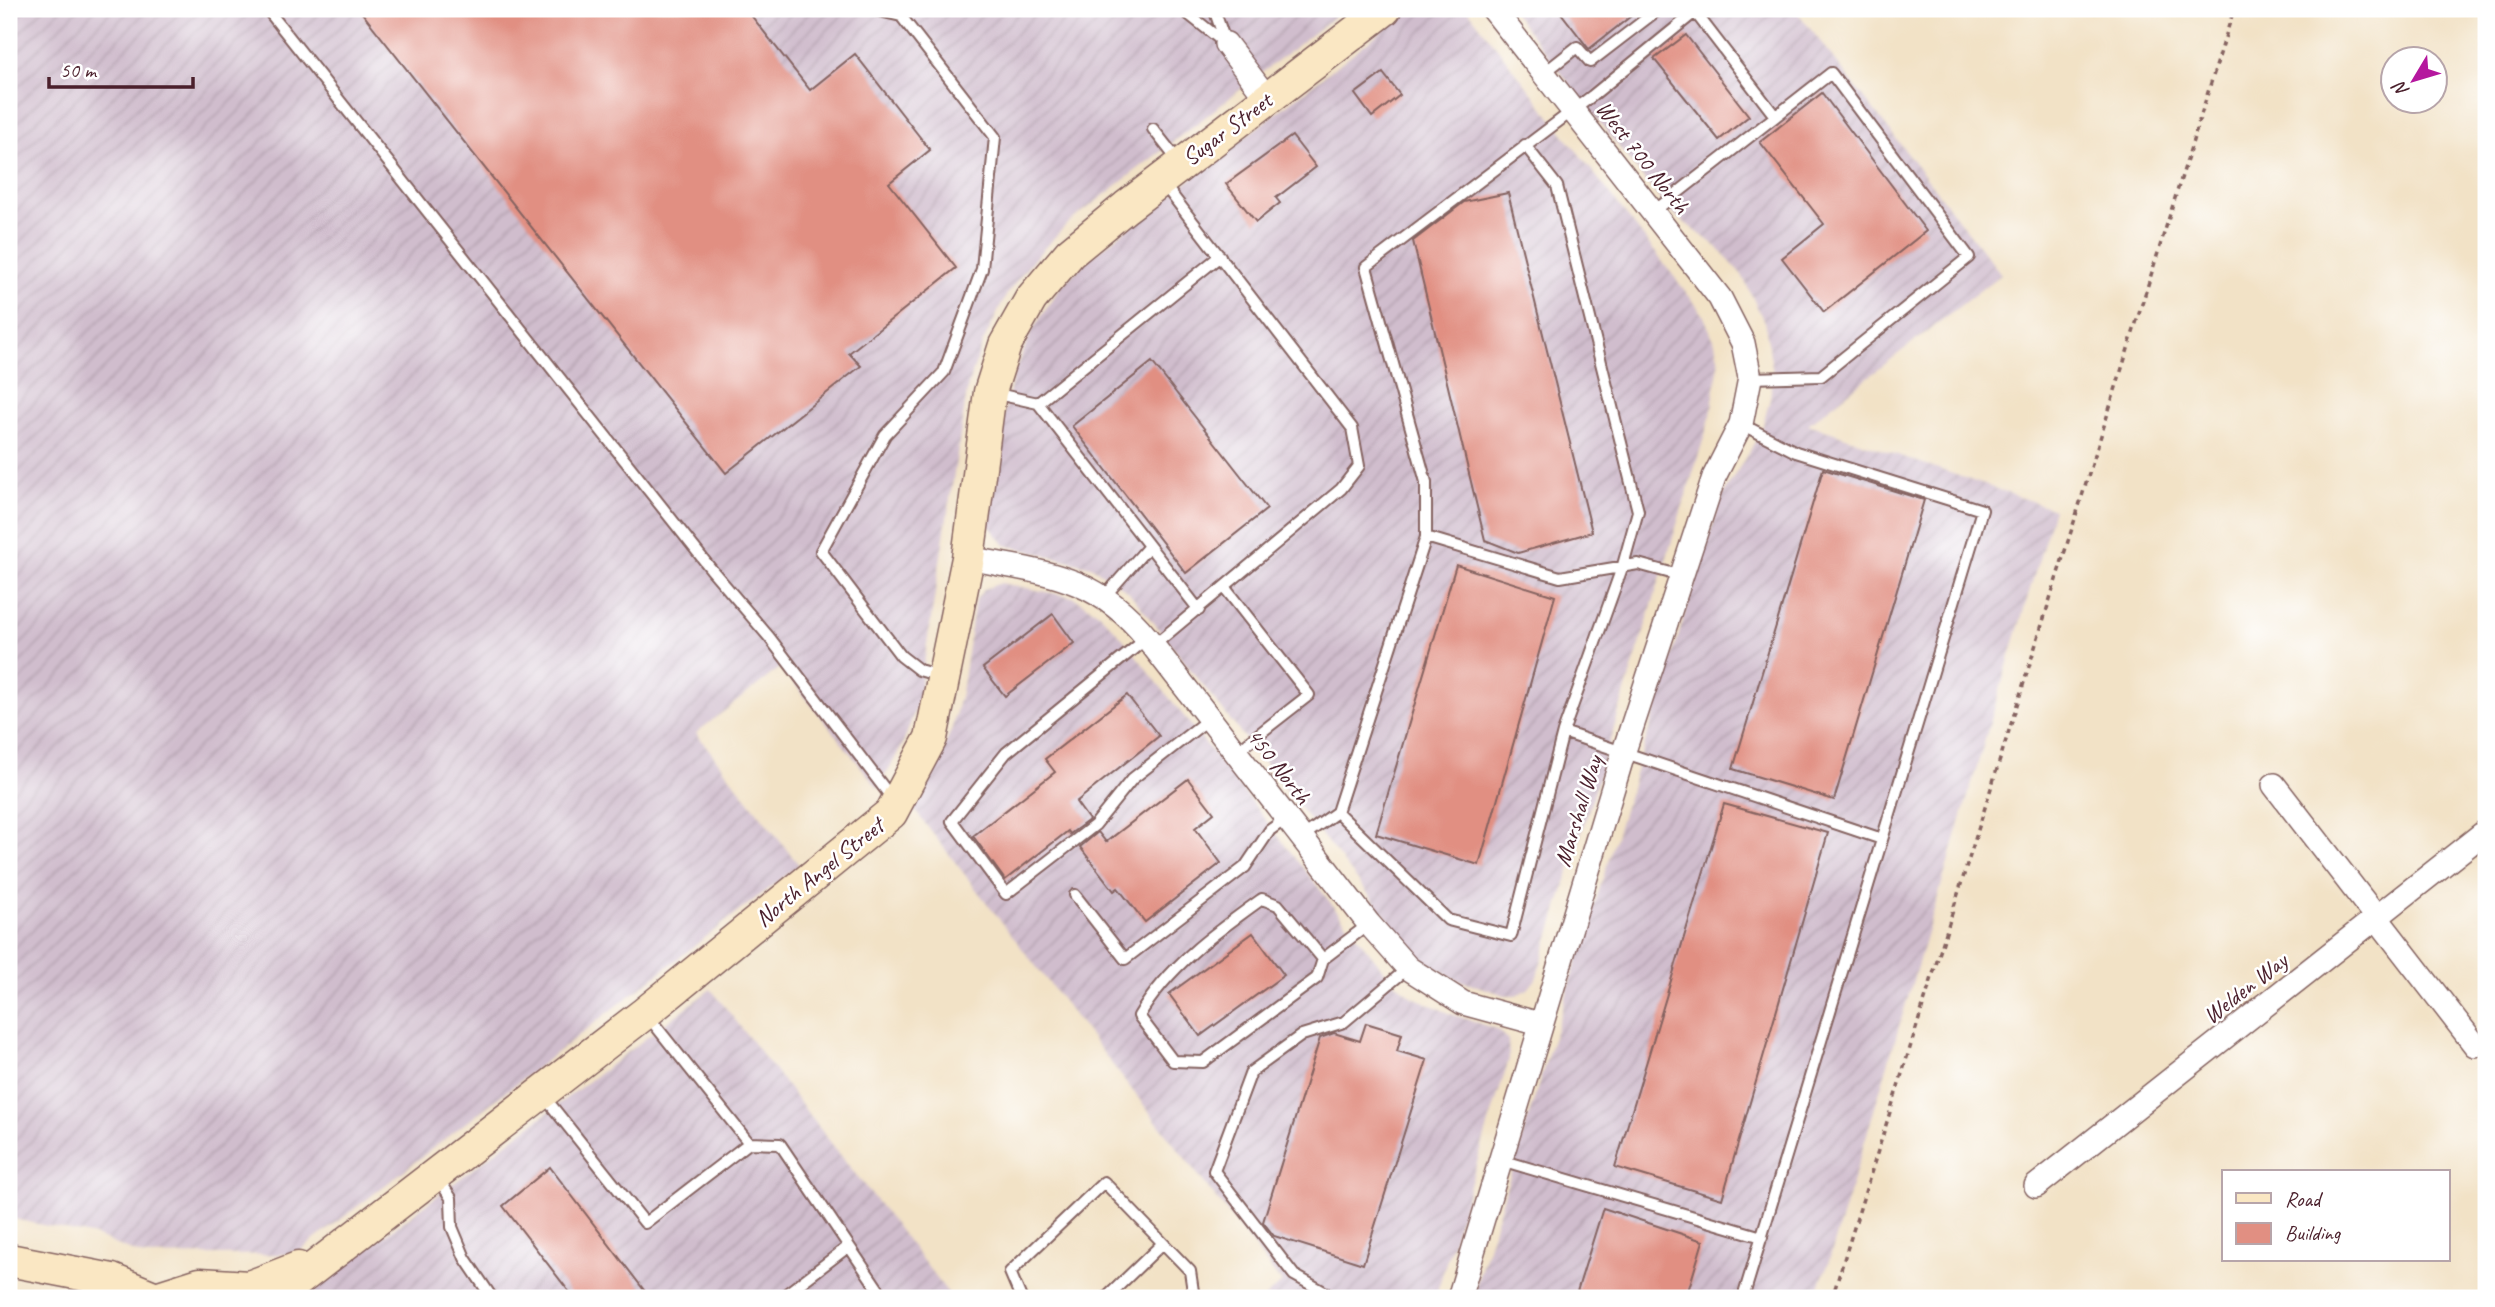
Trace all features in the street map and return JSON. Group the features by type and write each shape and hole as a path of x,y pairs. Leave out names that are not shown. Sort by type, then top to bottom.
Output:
{"street":[{"name":"Sugar Street","path":"1070,253 1171,172 1385,9"},
{"name":"West 700 North","path":"1493,9 1720,298 1743,343"},
{"path":"1226,44 1267,98"},
{"name":"North Angel Street","path":"275,1298 645,1013 891,813 931,738 968,558 990,392 1011,333 1031,299 1070,253"},
{"name":"Marshall Way","path":"1459,1298 1624,751 1714,477 1741,424 1750,378 1743,343"},
{"name":"450 North","path":"968,558 1067,578 1105,596 1129,617 1150,642 1369,924 1408,968 1463,1003 1540,1024"},
{"path":"2274,785 2475,1045"},
{"name":"Welden Way","path":"2036,1186 2486,831"},
{"path":"9,1260 156,1298 200,1284 249,1287 291,1269 320,1265"}],"lane":[{"path":"267,9 711,569 769,637 896,803"},
{"path":"871,9 901,16 995,137 982,269 944,372 885,435 821,551 901,656 919,670 944,677"},
{"path":"1182,9 1226,44"},
{"path":"1214,9 1226,44"},
{"path":"1544,73 1577,47 1590,62 1659,9"},
{"path":"1302,837 1336,812 1426,537 1426,482 1366,267 1573,110 1695,12 1775,116"},
{"path":"1653,212 1831,73 1969,257 1821,376 1750,378"},
{"path":"1153,129 1171,172 1220,256 1352,428 1359,466 1341,489 1199,610 1150,642 1006,753 952,821 1006,894 1095,825 1132,779 1209,718"},
{"path":"1336,812 1448,920 1511,936 1563,732 1623,565 1638,510 1557,186 1525,145"},
{"path":"1038,403 1220,256"},
{"path":"990,392 1038,403 1199,610"},
{"path":"1741,424 1797,452 1982,510 1743,1298"},
{"path":"1426,537 1560,577 1638,564 1682,576"},
{"path":"1105,596 1149,546"},
{"path":"1225,588 1309,695 1236,752"},
{"path":"1563,732 1882,839"},
{"path":"1075,895 1125,959 1245,867 1270,830 1287,818"},
{"path":"1323,959 1279,905 1262,899 1196,947 1152,993 1139,1016 1173,1061 1203,1062 1317,978 1323,959 1369,924"},
{"path":"1335,1298 1294,1275 1214,1171 1251,1072 1302,1035 1344,1022 1408,968"},
{"path":"645,1013 749,1143"},
{"path":"541,1092 645,1223 749,1143 780,1144 884,1298"},
{"path":"1501,1160 1762,1237"},
{"path":"435,1173 451,1198 452,1227 465,1258 492,1298"},
{"path":"1021,1298 1010,1272 1104,1182 1190,1271 1194,1298"},
{"path":"1106,1298 1163,1242"},
{"path":"781,1298 849,1246"}],"path":[{"path":"1832,1298 2234,9"}],"shaded area":[{"path":"9,9 1344,9 1067,224 1031,262 1007,294 983,342 968,385 918,701 903,744 878,788 781,667 696,733 799,865 296,1254 144,1256 95,1236 9,1218"},
{"path":"1410,9 1467,9 1703,314 1715,343 1719,362 1711,415 1536,979 1528,989 1516,995 1505,995 1455,979 1419,958 1129,592 1091,566 1005,545 988,524 1004,415 1014,373 1032,331 1061,286 1090,258"},
{"path":"1511,9 1795,9 2001,274 1808,424 2054,509 1828,1264 1814,1298 1472,1298 1722,496 1761,432 1770,399 1773,373 1765,324 1742,275 1717,247 1668,210"},
{"path":"1001,583 1073,597 1099,613 1120,635 1389,977 1411,996 1451,1014 1496,1029 1508,1040 1509,1059 1435,1298 1264,1298 1282,1283 913,808 936,767 952,728 961,692 975,601 984,589"},
{"path":"711,989 952,1298 302,1298"}],"building":[{"path":"359,9 746,9 810,90 855,54 930,150 889,183 956,268 849,353 861,366 726,473"},
{"path":"1558,9 1640,9 1589,49"},
{"path":"1686,35 1749,116 1719,140 1654,59"},
{"path":"1383,73 1400,95 1372,117 1355,94"},
{"path":"1822,93 1926,231 1824,312 1782,258 1824,224 1760,142"},
{"path":"1292,136 1316,167 1276,198 1280,203 1256,222 1226,184"},
{"path":"1508,193 1592,532 1518,553 1485,540 1413,241 1464,202"},
{"path":"1152,362 1267,509 1186,573 1072,426"},
{"path":"1823,469 1924,500 1834,800 1733,769"},
{"path":"1456,565 1555,596 1479,865 1376,834"},
{"path":"1053,614 1074,643 1005,696 983,668"},
{"path":"1127,695 1159,736 1076,802 1089,820 1070,834 1068,831 1005,880 973,836 1055,772 1045,759"},
{"path":"1188,779 1214,813 1195,828 1221,863 1145,922 1118,888 1114,891 1080,847 1098,832 1106,842"},
{"path":"1724,804 1828,833 1722,1199 1615,1167"},
{"path":"1253,933 1284,975 1200,1036 1169,994"},
{"path":"1366,1023 1402,1034 1397,1051 1427,1060 1363,1264 1274,1236 1263,1222 1320,1038 1334,1033 1360,1041"},
{"path":"550,1167 650,1298 574,1298 503,1206"},
{"path":"1603,1208 1703,1241 1686,1298 1575,1298"}]}
